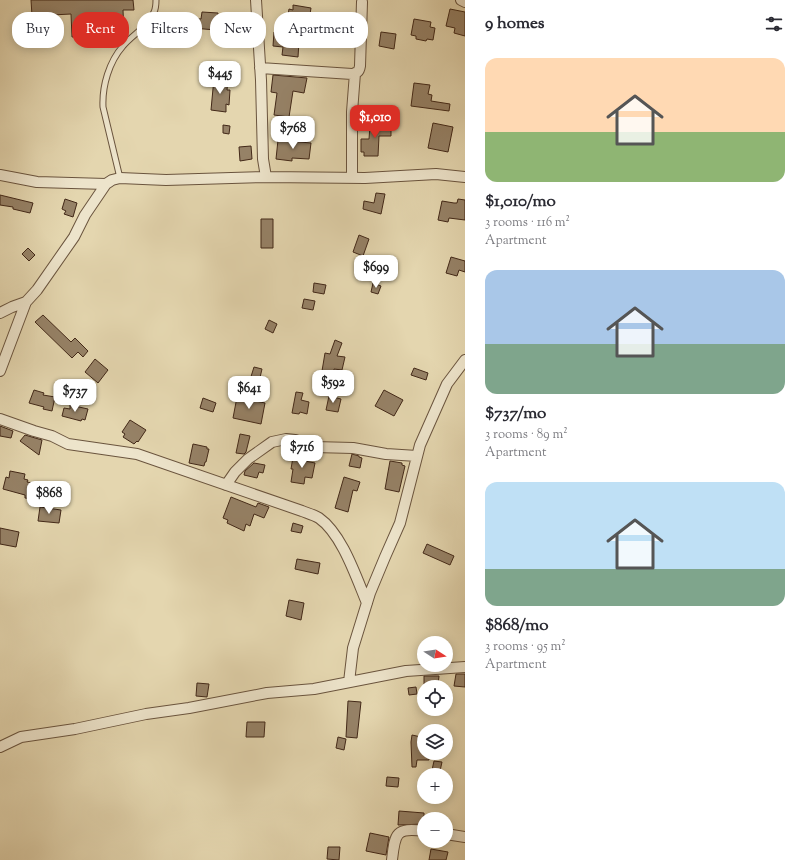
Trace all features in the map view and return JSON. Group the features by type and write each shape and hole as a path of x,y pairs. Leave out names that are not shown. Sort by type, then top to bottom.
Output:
{"street":[{"path":"256,0 263,120 263,159 266,177"},
{"path":"461,0 465,2"},
{"path":"260,68 355,73 360,70 362,2"},
{"path":"352,178 352,112 355,73"},
{"path":"0,175 37,182 106,184 120,178 166,180 266,177 352,178 436,174 465,177"},
{"path":"0,371 26,302 37,290 74,237 85,216 106,184"},
{"path":"0,313 26,302"},
{"path":"349,682 354,648 367,603 400,523 420,445 447,384 465,360"},
{"path":"0,419 52,436 68,444 137,454 302,511 318,518 333,532 344,551 367,603"},
{"path":"226,485 235,472 248,459 272,442 286,439 295,440 314,447 354,448 386,454 417,456"},
{"path":"0,747 21,737 75,729 146,714 189,708 267,693 314,689 406,671 465,667"},
{"path":"392,860 395,838 398,834 404,830 417,830"},
{"path":"453,835 465,837"}],"lane":[{"path":"120,178 104,107 104,86 111,65 122,47 150,20 155,11 156,0"}],"building":[{"path":"31,0 133,0 134,10 123,10 123,12 72,12 72,37 71,14 64,14 64,12 32,12"},
{"path":"293,5 311,8 310,12 288,12 289,9 293,10"},
{"path":"450,9 465,12 465,36 454,33 455,28 446,26"},
{"path":"202,12 210,12 210,30 202,29"},
{"path":"414,19 431,22 430,27 435,28 433,40 427,39 426,41 416,39 416,36 411,35"},
{"path":"381,32 396,34 394,49 379,46"},
{"path":"283,48 299,48 298,57 282,55"},
{"path":"273,75 307,78 304,93 293,91 289,117 274,115 277,93 271,92"},
{"path":"214,78 228,79 227,90 230,90 229,105 226,104 226,112 211,110"},
{"path":"414,83 430,85 428,94 432,95 431,101 450,104 449,111 411,106"},
{"path":"386,123 386,126 391,126 391,136 379,136 378,156 364,156 364,152 361,152 361,139 369,139 370,126 371,124"},
{"path":"433,123 453,127 448,152 428,148"},
{"path":"223,125 230,126 229,134 223,133"},
{"path":"278,140 311,143 309,159 292,158 292,161 276,159"},
{"path":"251,146 252,159 240,161 239,147"},
{"path":"376,193 385,194 381,214 363,209 364,201 374,203"},
{"path":"0,195 33,203 30,213 13,209 13,207 0,205"},
{"path":"65,199 77,203 73,217 64,214 66,211 62,209"},
{"path":"458,199 465,200 465,220 449,218 448,222 438,220 442,201 457,203"},
{"path":"261,219 273,219 273,248 261,248"},
{"path":"359,235 369,239 363,256 353,252"},
{"path":"28,248 35,255 29,261 22,254"},
{"path":"451,257 465,261 465,272 459,270 457,276 446,273"},
{"path":"314,283 326,285 324,294 313,292"},
{"path":"373,283 381,286 378,294 371,292"},
{"path":"304,299 315,301 313,310 302,308"},
{"path":"43,315 71,342 75,338 88,351 83,357 78,352 72,358 35,322"},
{"path":"269,320 277,324 273,333 265,329"},
{"path":"335,340 342,343 337,356 345,357 342,370 334,369 334,373 322,371 325,353 330,354"},
{"path":"95,359 108,370 98,383 85,372"},
{"path":"254,367 262,369 258,386 249,383"},
{"path":"414,368 428,373 426,380 411,375"},
{"path":"34,390 44,393 43,395 55,397 52,411 29,403"},
{"path":"384,390 403,400 394,416 375,406"},
{"path":"296,392 303,393 301,400 309,402 307,414 300,412 299,414 292,413"},
{"path":"329,396 341,399 338,412 326,410"},
{"path":"237,397 265,403 261,424 233,418"},
{"path":"203,398 216,403 213,412 200,408"},
{"path":"70,405 88,409 85,420 82,419 81,421 62,416 64,408 70,409"},
{"path":"130,420 146,430 138,442 137,441 134,444 123,437 125,434 122,432"},
{"path":"0,426 13,431 11,438 0,436"},
{"path":"240,434 250,436 246,452 244,454 236,453"},
{"path":"25,435 42,440 39,455 20,441"},
{"path":"193,444 207,447 207,449 209,449 204,466 189,463"},
{"path":"297,453 306,454 305,461 315,463 312,478 305,477 304,484 291,482 293,457 296,457"},
{"path":"352,454 362,458 360,468 349,466"},
{"path":"390,461 402,463 402,465 405,466 399,492 385,489"},
{"path":"254,463 265,465 263,473 259,472 257,478 244,475 245,471"},
{"path":"10,471 25,474 24,479 28,480 27,482 44,485 40,504 32,502 32,499 25,498 25,495 3,489 6,477 9,478"},
{"path":"344,477 360,482 357,491 353,490 348,512 335,508"},
{"path":"231,497 256,507 258,503 269,507 264,518 254,514 250,526 246,524 244,531 227,523 228,520 223,518"},
{"path":"40,507 61,510 59,523 38,521"},
{"path":"293,523 303,526 301,533 291,531"},
{"path":"0,528 19,532 16,547 0,544"},
{"path":"427,544 454,556 450,565 423,553"},
{"path":"297,559 320,563 318,574 295,569"},
{"path":"289,600 304,603 301,620 286,616"},
{"path":"456,674 465,674 465,687 454,686"},
{"path":"424,676 439,676 439,680 424,680"},
{"path":"197,683 209,684 207,697 196,696"},
{"path":"416,687 417,694 409,695 408,688"},
{"path":"348,701 361,702 357,738 346,737"},
{"path":"247,722 265,722 264,737 246,737"},
{"path":"412,735 417,736 416,767 412,767"},
{"path":"338,737 346,739 344,750 336,748"},
{"path":"434,761 442,762 441,768 432,768"},
{"path":"387,777 399,778 398,787 386,786"},
{"path":"399,811 417,812 417,824 398,825"},
{"path":"370,833 389,837 386,855 366,851"},
{"path":"328,847 340,847 339,860 327,859"},
{"path":"431,849 448,852 446,860 429,860"}]}
